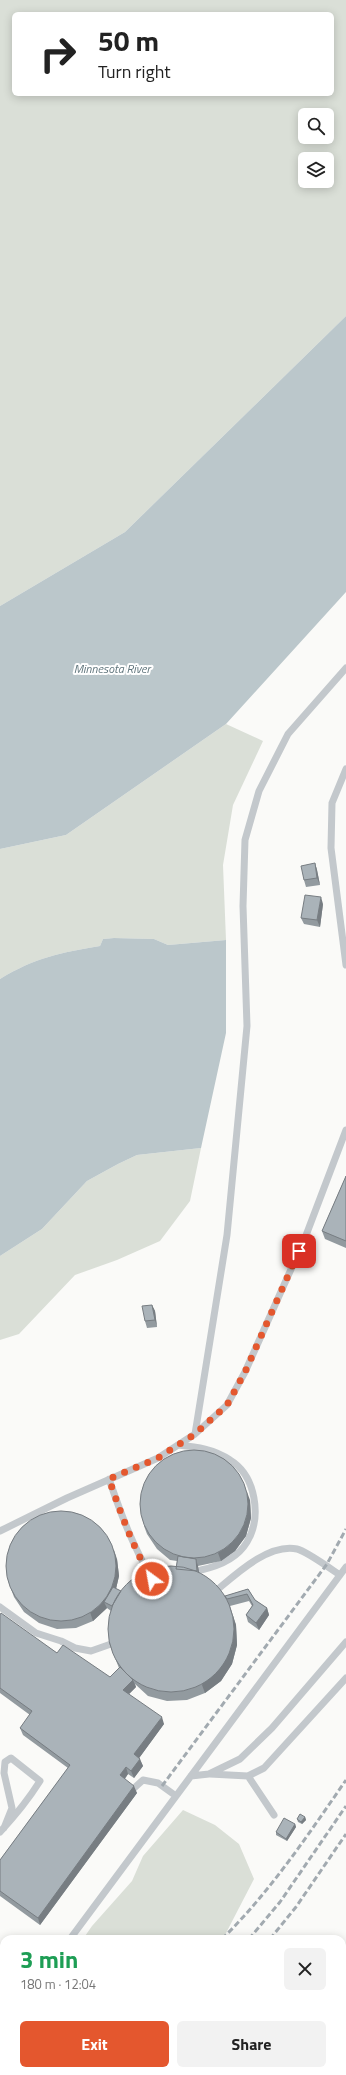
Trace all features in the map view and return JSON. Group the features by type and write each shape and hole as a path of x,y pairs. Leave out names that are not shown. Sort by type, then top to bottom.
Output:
{"lane":[{"path":"195,1434 227,1235 247,1026 243,906 246,840 259,791 288,734 346,668"},
{"path":"346,769 332,803 331,848 346,966"},
{"path":"0,1531 109,1479 158,1458 195,1434 227,1405 245,1372 306,1238 346,1130"},
{"path":"178,1445 200,1447 219,1453 232,1461 250,1484 254,1498 252,1529 247,1542 227,1561 201,1570"},
{"path":"109,1479 126,1527 141,1560 152,1579"},
{"path":"217,1590 253,1560 281,1550 298,1549 340,1575"},
{"path":"73,1935 346,1567"},
{"path":"0,1607 36,1633 61,1641 75,1648 91,1651 111,1644"},
{"path":"206,1774 240,1759 272,1728 346,1642"},
{"path":"191,1776 206,1774 248,1776 264,1768 346,1678"},
{"path":"11,1758 40,1781 23,1808 2,1830 12,1808 4,1773 5,1762 11,1758"},
{"path":"248,1776 274,1815"},
{"path":"132,1790 143,1780 158,1783 176,1796"}],"shaded area":[{"path":"0,0 346,0 346,316 125,532 0,606"},
{"path":"226,724 263,741 233,805 223,865 226,940 168,945 154,939 103,939 100,946 48,957 25,966 0,979 0,849 66,835"},
{"path":"201,1148 190,1201 160,1241 117,1260 75,1275 19,1334 0,1340 0,1256 42,1229 87,1181 118,1164 137,1155"},
{"path":"183,1810 215,1825 239,1844 254,1879 225,1935 86,1935 132,1881 143,1856"}],"water":[{"name":"Minnesota River","path":"346,316 346,592 226,724 66,835 0,849 0,606 125,532"},
{"path":"103,939 154,939 168,945 226,940 226,1033 201,1148 137,1155 118,1164 87,1181 42,1229 0,1256 0,979 25,966 48,957 100,946"}],"building":[{"path":"315,863 317,878 304,880 301,866"},
{"path":"305,895 321,897 317,920 301,918"},
{"path":"346,1176 346,1241 322,1231"},
{"path":"152,1305 155,1320 145,1321 142,1306"},
{"path":"194,1450 215,1454 232,1466 244,1483 248,1504 244,1525 232,1542 215,1554 194,1558 173,1554 156,1542 144,1525 140,1504 144,1483 156,1466 173,1454"},
{"path":"61,1511 82,1516 100,1527 111,1545 116,1566 111,1587 100,1605 82,1616 61,1621 40,1616 22,1605 11,1587 6,1566 11,1545 22,1527 40,1516"},
{"path":"178,1556 196,1559 197,1571 176,1569"},
{"path":"177,1566 201,1574 211,1580 220,1589 229,1605 233,1617 233,1641 229,1653 220,1669 211,1678 195,1687 183,1691 165,1692 141,1684 131,1678 122,1669 113,1653 109,1641 108,1623 116,1599 122,1589 131,1580 147,1571 159,1567"},
{"path":"113,1587 121,1591 112,1606 104,1602"},
{"path":"248,1589 255,1600 267,1608 256,1623 246,1615 253,1605 247,1594 227,1599 225,1596"},
{"path":"1,1613 57,1653 63,1645 110,1677 120,1667 133,1680 123,1690 162,1717 134,1754 140,1759 131,1771 126,1767 120,1775 134,1786 38,1918 0,1891 0,1860 70,1765 20,1728 32,1711 0,1688"},
{"path":"300,1814 305,1817 301,1822 297,1819"},
{"path":"284,1818 295,1824 286,1839 276,1832"}],"railway":[{"path":"162,1786 327,1564 346,1529"},
{"path":"226,1935 240,1921 272,1883 303,1842 346,1780"},
{"path":"252,1935 280,1902 346,1806"},
{"path":"273,1935 296,1907 346,1834"}],"route":[{"path":"152,1579 141,1560 126,1527 109,1479 158,1458 195,1434 227,1405 245,1372 299,1251"}]}
